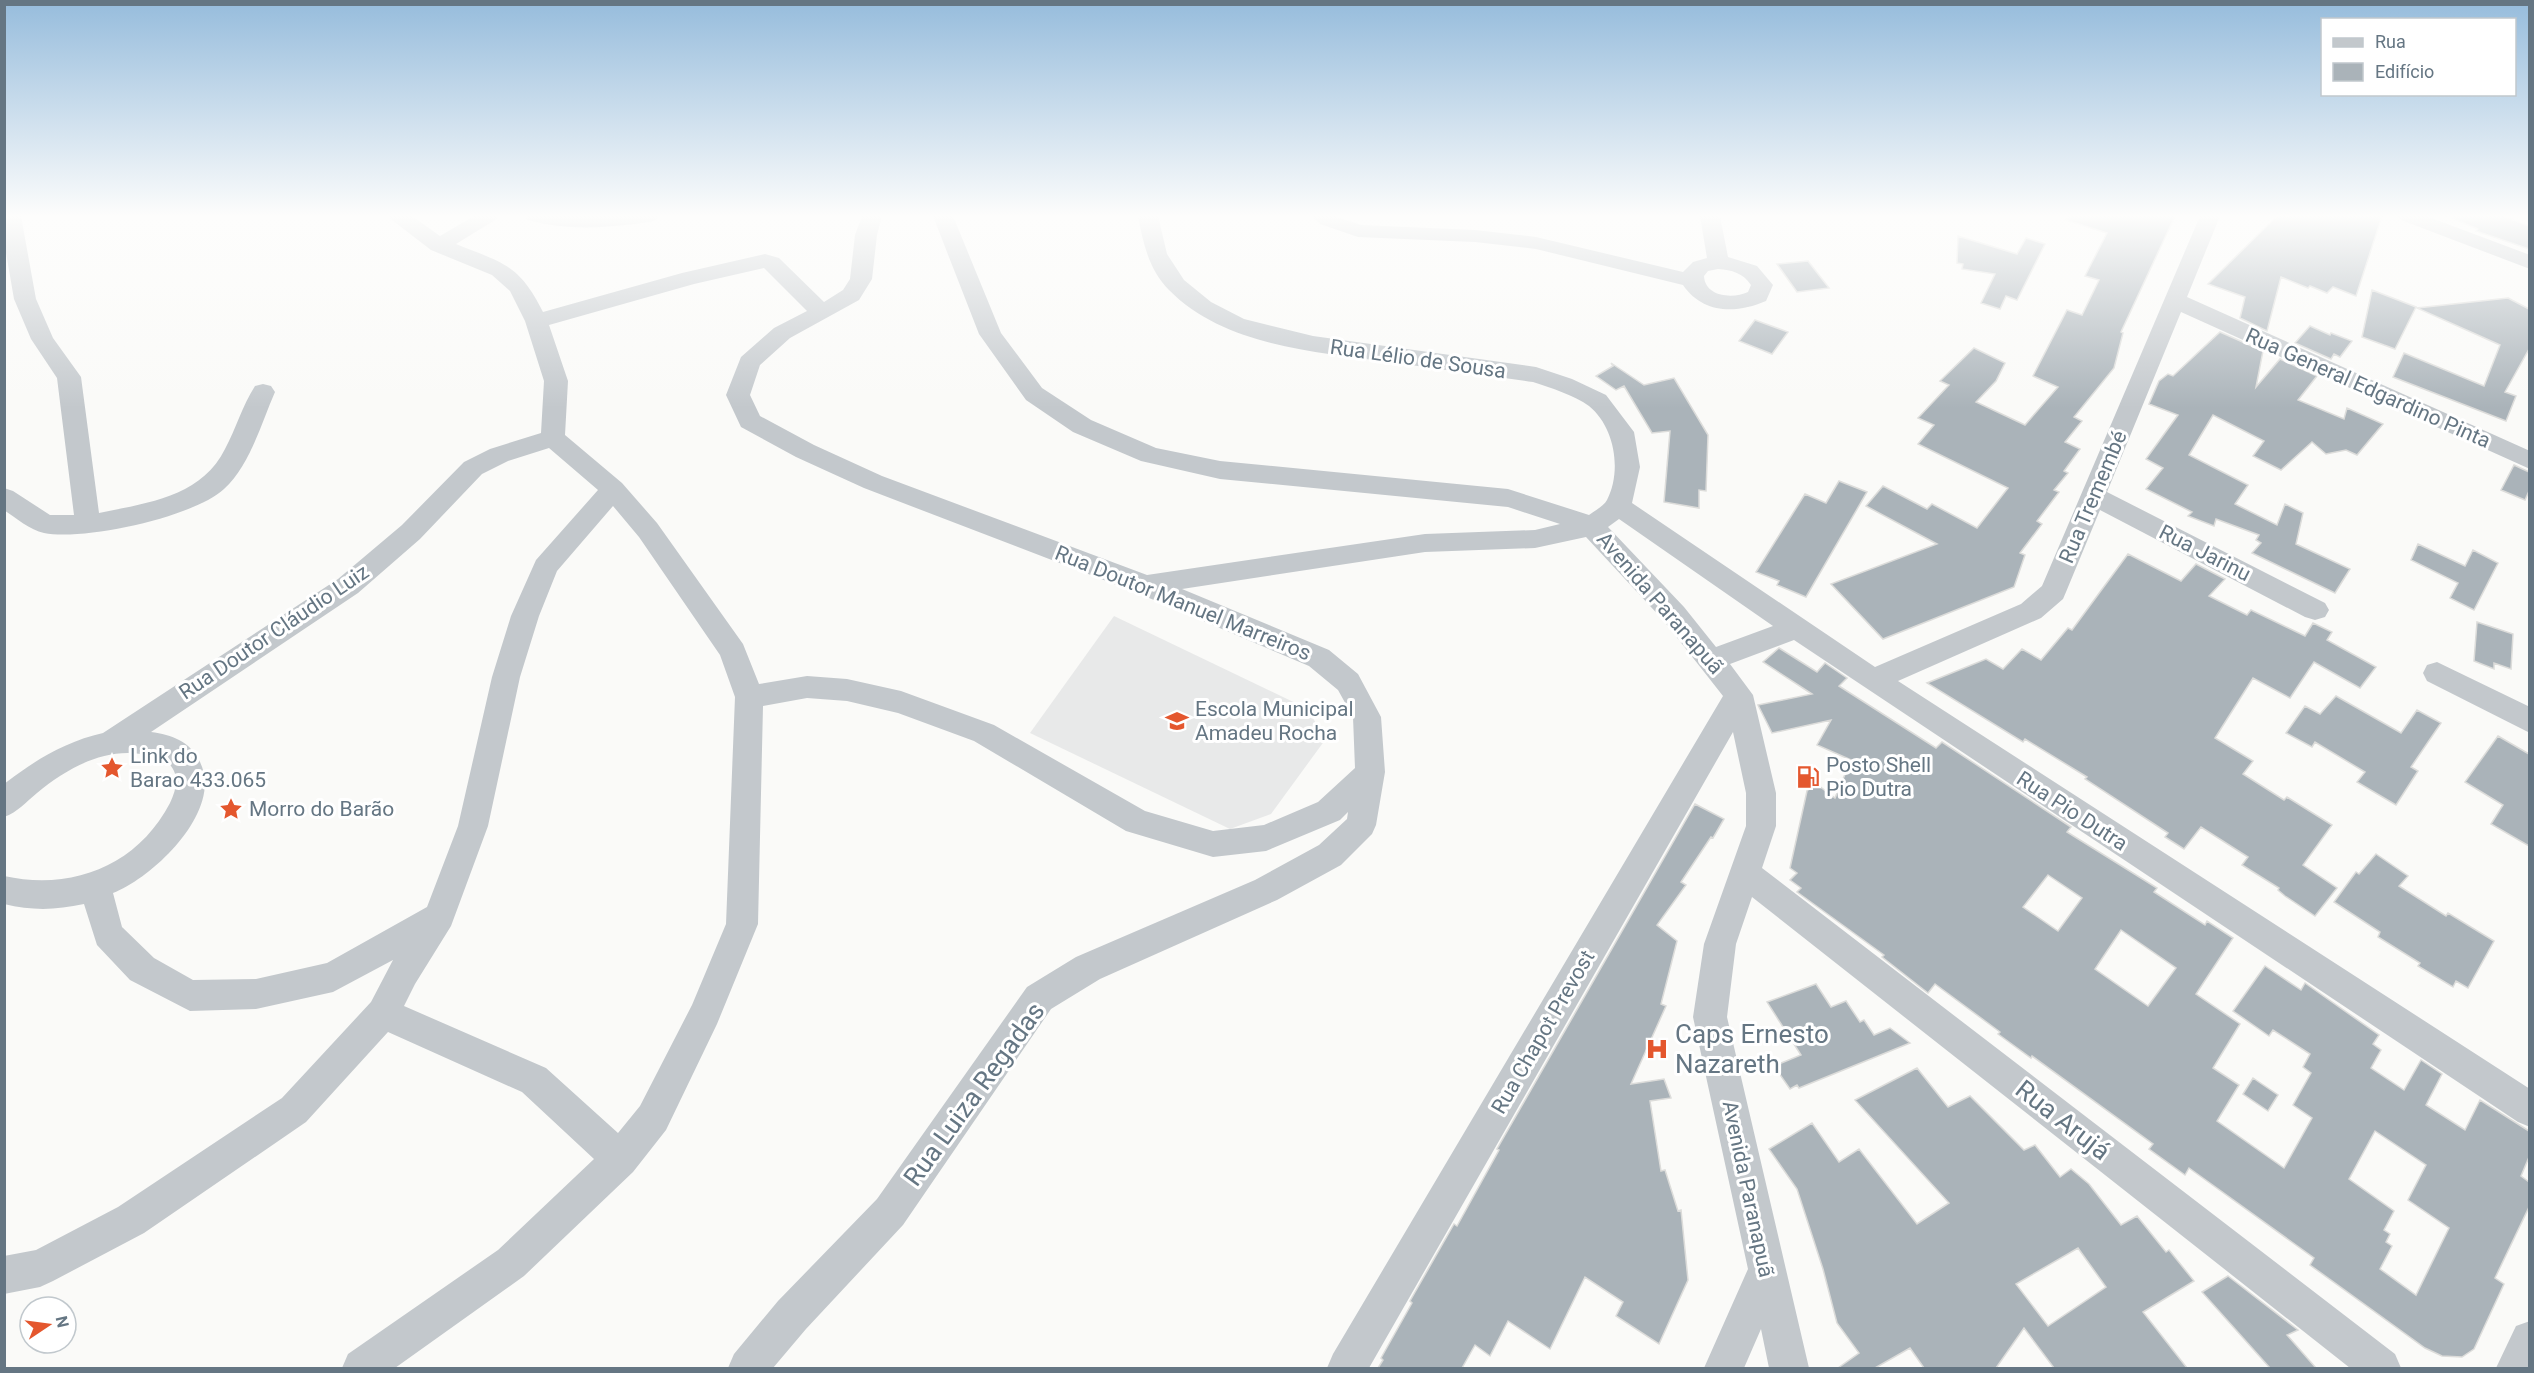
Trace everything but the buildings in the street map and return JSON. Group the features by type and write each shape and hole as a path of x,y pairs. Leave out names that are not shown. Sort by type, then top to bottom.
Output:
{"street":[{"path":"22,280 25,299 42,339 69,377 87,525"},
{"path":"362,1368 511,1263 620,1159 653,1118 705,1013 742,924 749,697 732,652 648,530 613,489 552,438 556,381 536,321 520,288 511,280"},
{"path":"536,321 683,280"},
{"path":"788,280 822,313"},
{"name":"Rua Doutor Manuel Marreiros","path":"860,280 851,295 782,333 749,362 738,395 750,421 806,451 873,482 1145,585 1319,658 1348,682 1367,717 1370,772"},
{"name":"Avenida Paranapuã","path":"969,280 990,334 1034,394 1082,426 1150,455 1220,470 1508,498 1592,526 1674,614 1739,695 1761,793 1761,826 1720,944 1710,1017 1789,1368"},
{"name":"Rua Lélio de Sousa","path":"1173,280 1180,289 1212,313 1249,329 1301,343 1536,375 1564,384 1598,401 1622,432 1628,467 1618,506"},
{"path":"1691,280 1693,286 1705,297 1724,304 1744,303 1758,296 1761,285 1758,280"},
{"name":"Rua Tremembé","path":"1873,680 2031,611 2053,592 2183,280"},
{"name":"Rua General Edgardino Pinta","path":"2174,300 2529,461"},
{"path":"4,497 45,524 87,525 186,501 215,483 239,447 263,392"},
{"name":"Rua Doutor Cláudio Luiz","path":"109,744 348,586 411,532 473,468 499,455 552,438"},
{"path":"4,1275 40,1268 131,1220 294,1110 382,1012 440,916 473,826 506,677 525,616 545,567 613,489"},
{"name":"Rua Jarinu","path":"2094,495 2315,610"},
{"path":"1145,585 1425,543 1536,539 1592,526 1618,506"},
{"name":"Rua Pio Dutra","path":"1618,506 1873,680 2529,1110"},
{"path":"1711,660 1797,628"},
{"path":"2438,674 2529,721"},
{"path":"749,697 807,687 847,690 901,702 984,733 1137,822 1213,844 1266,838 1329,810 1370,772"},
{"name":"Rua Chapot Prevost","path":"1347,1368 1739,695"},
{"path":"4,804 32,778 70,756 109,744 139,740 172,748 188,764 192,786 178,822 154,849 122,873 95,886 57,897 23,897 4,890"},
{"name":"Rua Luiza Regadas","path":"748,1368 792,1315 890,1212 1039,998 1088,968 1266,890 1330,855 1361,825 1370,772"},
{"name":"Rua Arujá","path":"1745,873 2381,1368"},
{"path":"95,886 108,935 142,969 190,996 256,994 333,977 440,916"},
{"path":"382,1012 534,1080 620,1159"},
{"path":"1724,1368 1766,1272"},
{"path":"2516,1368 2529,1340"}],"shaded area":[{"name":"Escola Municipal Amadeu Rocha","path":"1114,616 1308,709 1325,740 1271,814 1230,829 1030,733"}],"place":[{"name":"Escola Municipal Amadeu Rocha","path":"1177,721"},
{"name":"Link do Barao 433.065","path":"112,768"},
{"name":"Posto Shell Pio Dutra","path":"1808,777"},
{"name":"Morro do Barão","path":"231,809"},
{"name":"Caps Ernesto Nazareth","path":"1657,1049"}]}
